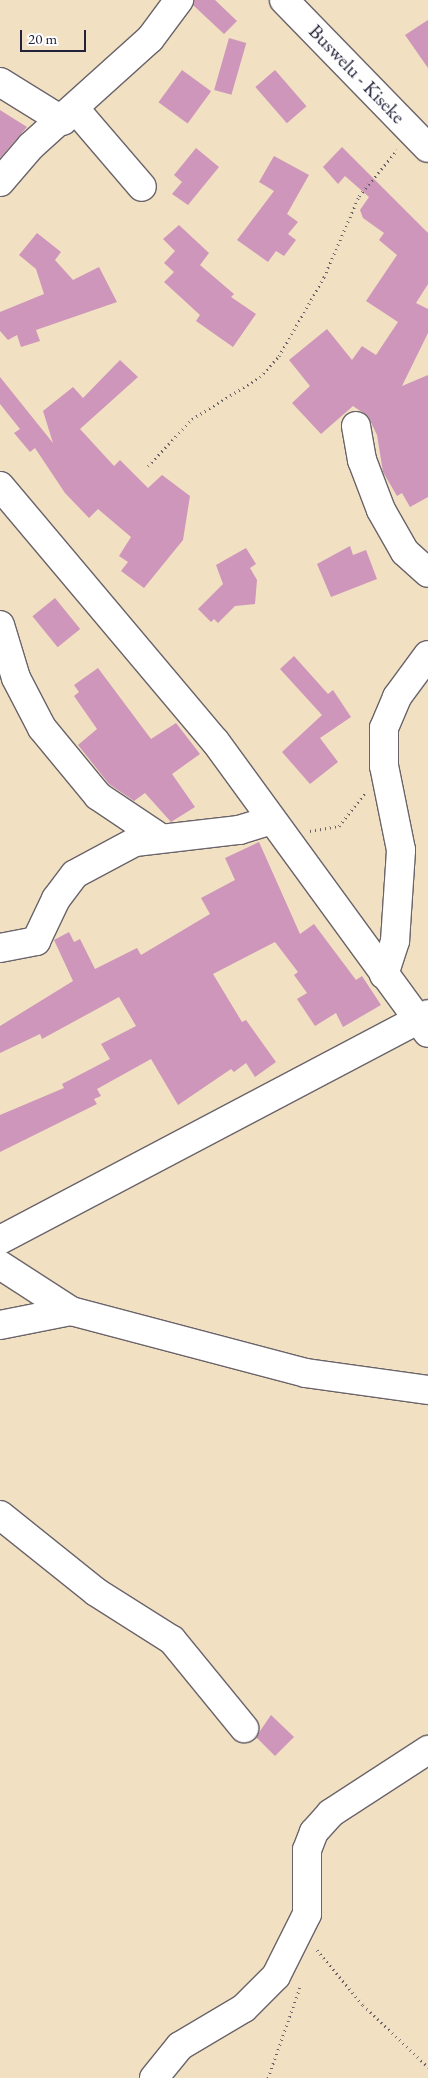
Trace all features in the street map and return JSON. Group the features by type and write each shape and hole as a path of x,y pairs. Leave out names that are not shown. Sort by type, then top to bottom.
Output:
{"street":[{"path":"0,182 31,146 69,116 150,39 180,0"},
{"name":"Buswelu - Kiseke","path":"284,0 420,139"},
{"path":"0,82 69,116 142,188"},
{"path":"356,426 364,467 381,510 405,552 428,574"},
{"path":"0,486 215,741 384,974 424,1022 0,1240"},
{"path":"0,625 16,678 42,728 98,796 159,837"},
{"path":"384,974 395,941 401,850 384,766 386,719 428,655"},
{"path":"0,948 36,941 56,899 75,874 135,842 159,837 279,829"},
{"path":"0,1265 71,1311 306,1373 428,1390"},
{"path":"0,1325 71,1311"},
{"path":"0,1516 96,1592 172,1640 244,1728"},
{"path":"154,2078 180,2046 265,1992 302,1931 309,1902 307,1850 314,1832 331,1813 428,1750"}],"path":[{"path":"148,466 192,419 260,377 278,356 324,277 359,196 420,139"},
{"path":"279,829 339,826 384,766"},
{"path":"302,1931 363,2005 428,2067"},
{"path":"268,2078 301,1981"}],"building":[{"path":"194,0 215,0 237,21 224,34 193,5"},
{"path":"428,20 428,68 405,35"},
{"path":"229,38 246,43 231,95 214,90"},
{"path":"182,70 211,91 188,124 158,102"},
{"path":"275,70 306,106 287,123 255,87"},
{"path":"0,110 27,127 0,158"},
{"path":"342,147 428,233 428,284 416,303 428,309 428,333 402,386 428,375 428,497 410,507 402,493 397,496 383,472 377,435 368,416 353,406 321,434 292,403 310,386 289,360 327,329 352,360 362,346 376,355 398,322 366,301 397,255 379,240 384,233 363,218 360,210 369,197 345,176 338,184 323,167"},
{"path":"196,148 219,167 188,205 172,194 182,182 174,175"},
{"path":"274,156 309,175 287,214 298,222 288,234 296,240 284,256 276,251 268,262 237,240 274,191 259,182"},
{"path":"179,225 209,253 200,265 234,294 231,297 256,314 233,347 196,321 200,315 164,282 174,272 164,263 175,251 163,239"},
{"path":"37,233 61,252 55,260 73,280 99,267 117,302 36,330 40,341 21,347 17,335 8,340 0,331 0,312 44,294 36,269 19,255"},
{"path":"120,360 138,377 80,429 114,466 120,460 148,488 162,475 190,496 183,540 144,588 121,571 128,562 119,556 131,537 98,509 89,518 65,493 35,448 30,452 14,433 20,429 0,404 0,377 53,443 43,411 73,387 83,398"},
{"path":"350,546 353,555 366,550 377,579 331,597 317,564"},
{"path":"246,548 256,564 250,568 257,580 255,604 235,606 218,623 214,619 211,622 198,609 223,584 216,565"},
{"path":"55,598 80,629 58,647 32,616"},
{"path":"294,656 328,694 333,690 351,717 320,738 338,762 310,784 282,752 322,715 280,669"},
{"path":"98,668 151,739 176,723 200,754 172,774 195,807 171,822 145,793 134,801 109,784 78,745 97,729 74,696 79,692 74,685"},
{"path":"259,842 300,934 314,924 356,980 362,976 381,1005 343,1027 336,1013 315,1026 297,999 307,993 294,975 298,972 275,942 213,974 242,1022 246,1020 276,1062 255,1077 246,1063 234,1072 231,1069 178,1105 151,1059 97,1089 101,1096 94,1099 97,1104 0,1152 0,1115 64,1088 62,1084 110,1059 101,1044 136,1026 119,997 42,1039 40,1034 0,1053 0,1026 73,981 54,940 69,932 74,942 80,939 95,969 137,948 141,955 210,914 201,898 235,880 225,858"},
{"path":"271,1715 294,1737 275,1756 256,1737"}]}
